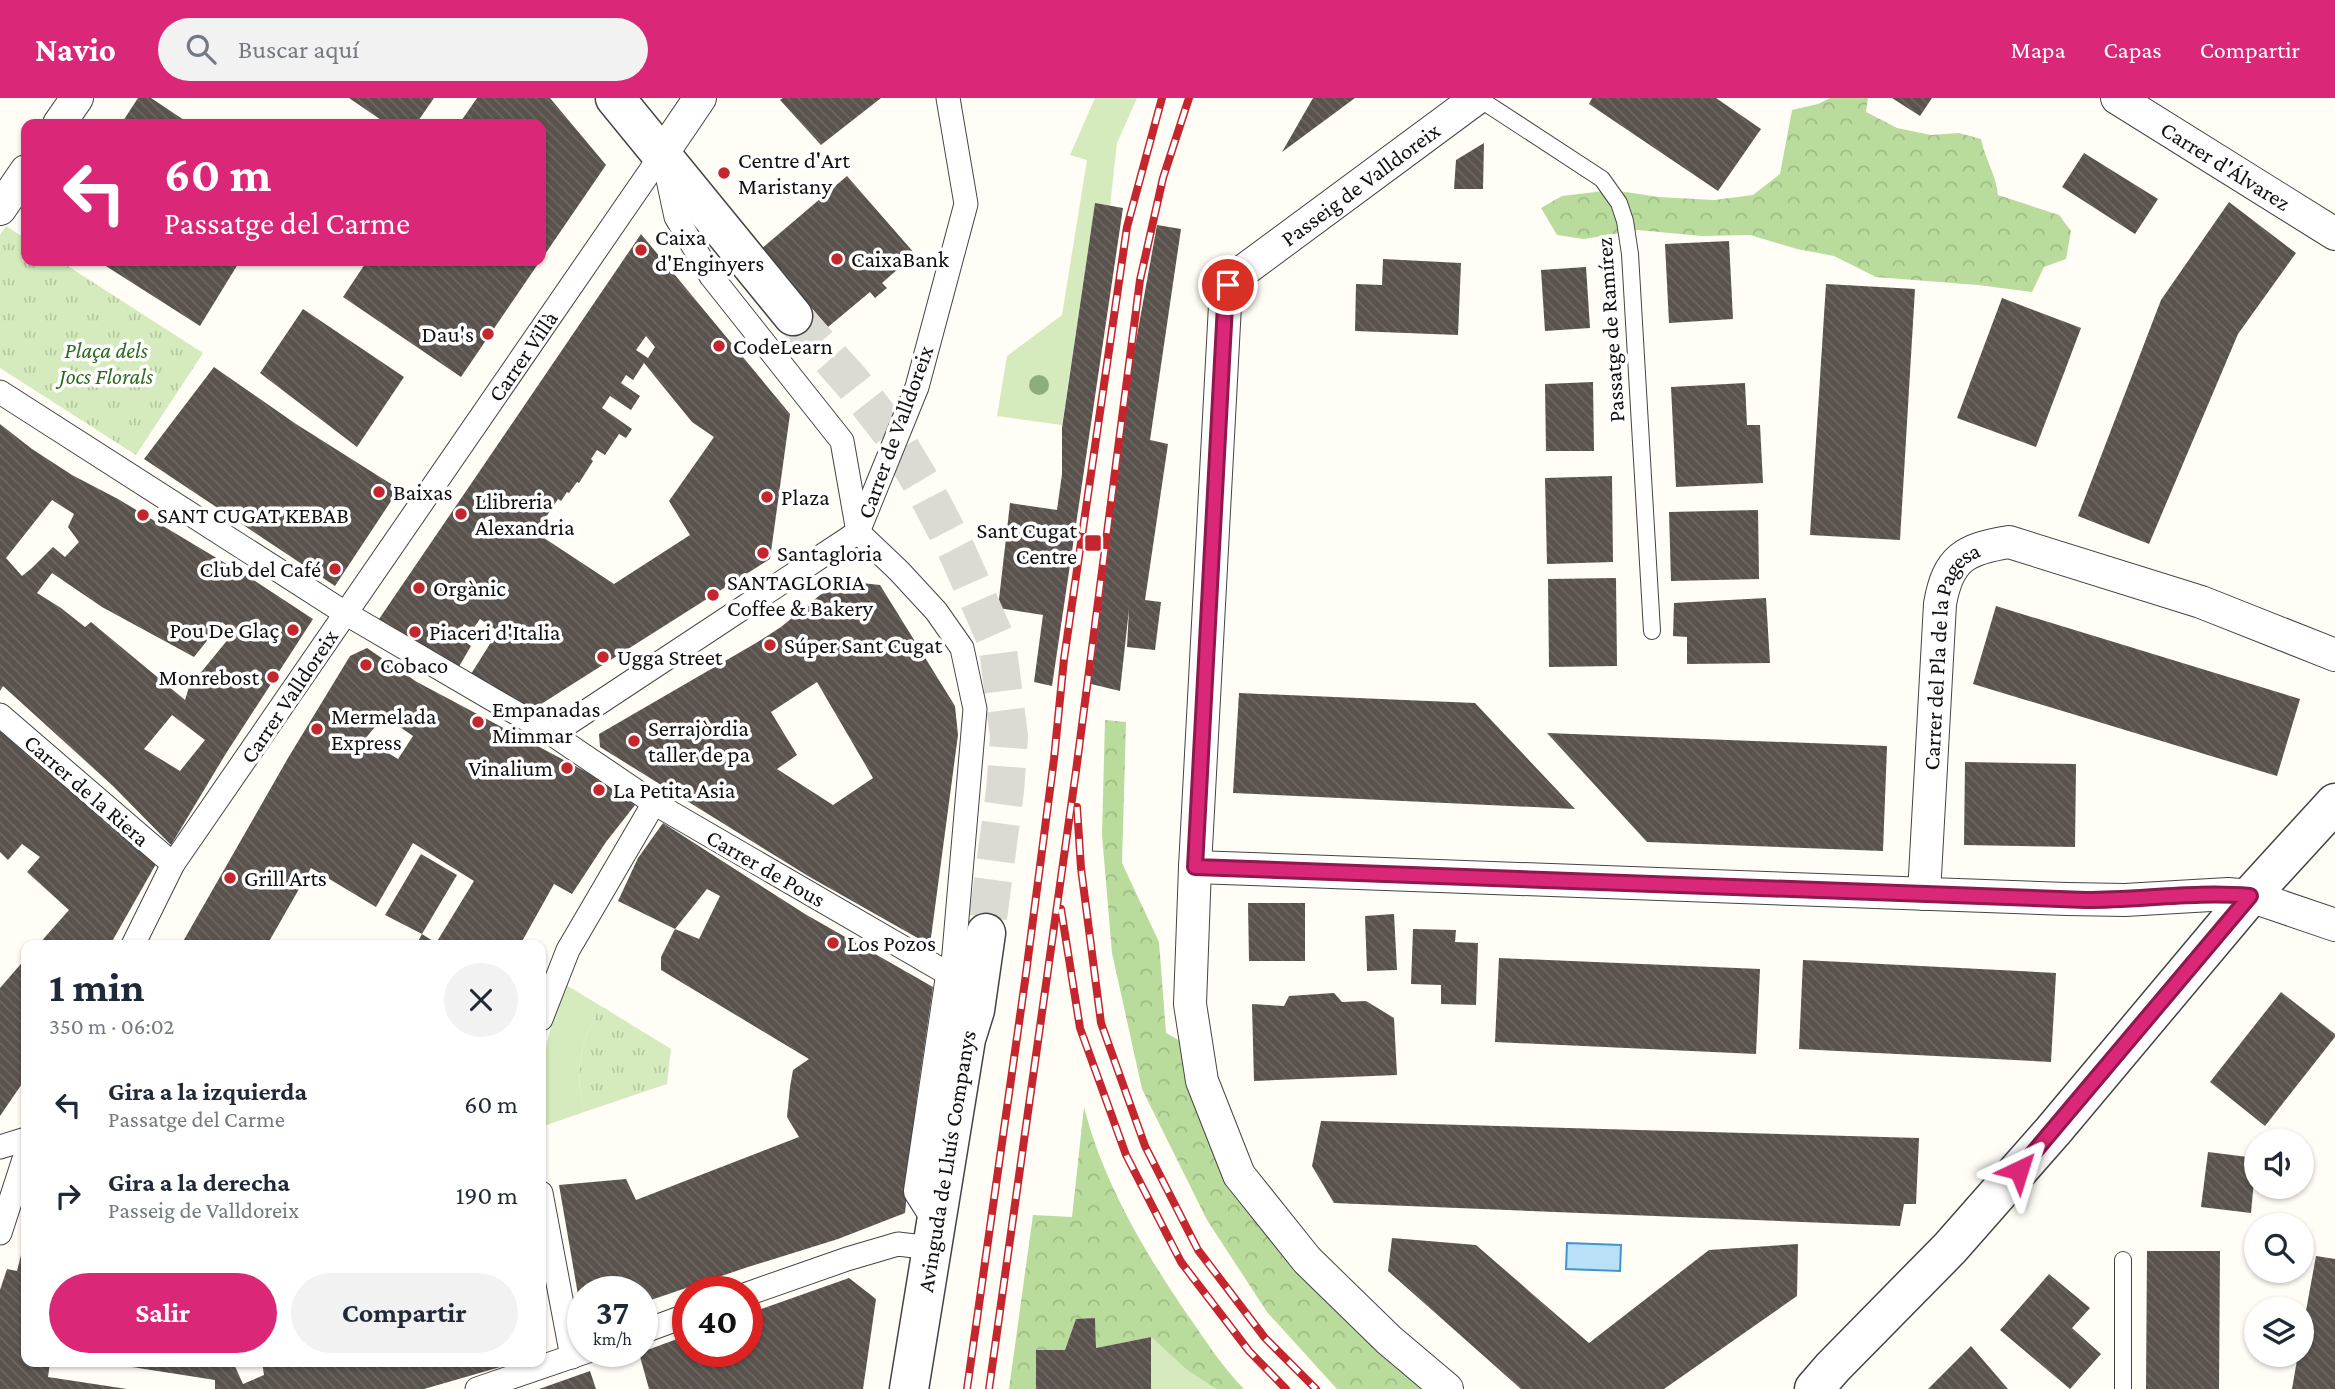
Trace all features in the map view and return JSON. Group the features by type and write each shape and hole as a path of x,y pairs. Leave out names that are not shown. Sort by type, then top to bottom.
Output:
{"street":[{"path":"62,119 77,98"},
{"path":"615,98 793,316"},
{"name":"Carrer Villà","path":"345,613 701,98"},
{"name":"Carrer de Valldoreix","path":"552,734 858,533 917,387 966,204 948,98"},
{"name":"Passeig de Valldoreix","path":"1447,1389 1389,1340 1307,1260 1239,1175 1202,1081 1190,1004 1195,867 1228,285 1239,274 1478,98"},
{"name":"Carrer d'Álvarez","path":"2117,98 2335,234"},
{"path":"662,153 676,217 690,244 711,276 842,441 858,533 899,571 936,611 962,648 975,709 952,976 920,1191 934,1232 763,1288"},
{"path":"0,209 21,178"},
{"path":"0,392 345,613"},
{"name":"Carrer del Pla de la Pagesa","path":"1924,894 1940,604 1944,582 1955,563 1982,547 2009,542 2201,602 2335,655"},
{"name":"Carrer Valldoreix","path":"135,940 173,864 345,613 552,734 654,803"},
{"name":"Carrer de la Riera","path":"0,715 173,864"},
{"path":"546,1006 568,950 654,803"},
{"name":"Carrer de Pous","path":"654,803 952,976"},
{"path":"1814,1389 1950,1248 2053,1131 2250,896 2335,803"},
{"path":"1195,867 2125,900 2228,894 2250,896 2335,925"},
{"name":"Avinguda de Lluís Companys","path":"909,1389 986,933"},
{"path":"0,1147 21,1141"},
{"path":"0,1233 21,1168"},
{"path":"546,1214 567,1300"},
{"path":"1791,1389 1870,1330"},
{"path":"546,1366 567,1358"},
{"path":"477,1389 542,1367"}],"lane":[{"name":"Passatge de Ramírez","path":"1478,98 1602,179 1619,202 1630,254 1652,631"},
{"path":"2123,1260 2123,1389"}],"green space":[{"path":"1095,98 1137,98 1117,143 1110,206 1095,204 1062,425 997,416 1007,356 1062,315 1087,160 1070,155"},
{"path":"1830,98 1868,98 1866,112 1897,128 1931,135 1959,133 1981,139 1998,195 2059,215 2071,231 2066,259 2044,267 2032,292 1876,277 1834,256 1797,249 1750,235 1702,236 1638,230 1584,239 1557,235 1541,208 1562,196 1612,190 1659,197 1714,200 1753,195 1780,174 1792,110 1818,104"},
{"name":"Plaça dels Jocs Florals","path":"6,226 21,236 21,266 68,266 203,353 136,455 0,368 0,235"},
{"path":"1105,720 1126,722 1122,863 1159,942 1166,1033 1182,1042 1229,1174 1428,1389 1337,1389 1267,1312 1207,1220 1142,1089 1112,953 1102,835"},
{"path":"566,985 601,1006 588,1032 581,1057 579,1083 584,1112 546,1125 546,1047"},
{"path":"601,1006 671,1049 667,1084 584,1112 579,1083 581,1057 588,1032"},
{"path":"1084,1107 1102,1162 1141,1242 1208,1345 1244,1389 1216,1389 1187,1370 1151,1337 1096,1348 1095,1318 1076,1320 1065,1350 1036,1389 1009,1389 1033,1215 1072,1217"},
{"path":"1151,1337 1187,1370 1216,1389 1151,1389"}],"water":[{"path":"1567,1243 1621,1245 1620,1271 1566,1269"}],"building":[{"path":"138,98 151,98 182,119 124,119"},
{"path":"349,98 434,98 419,119 380,119"},
{"path":"477,98 550,98 606,165 546,253 546,119 462,119"},
{"path":"881,98 821,145 780,100"},
{"path":"1313,98 1355,98 1282,152"},
{"path":"1592,98 1716,98 1761,129 1718,191 1589,104"},
{"path":"1892,98 1932,98 1920,116"},
{"path":"1484,143 1483,189 1454,189 1456,160"},
{"path":"2084,153 2158,199 2135,234 2062,187"},
{"path":"847,176 915,254 882,283 887,288 875,298 870,292 828,327 761,249"},
{"path":"2229,202 2296,253 2238,334 2149,544 2078,516 2161,300"},
{"path":"1095,203 1123,208 1052,686 1034,682 1043,615 998,608 1010,503 1057,510 1062,474 1062,428"},
{"path":"1157,225 1181,229 1150,440 1168,444 1145,600 1161,602 1155,650 1127,647 1129,609 1120,691 1091,684 1134,352"},
{"path":"641,234 790,414 770,559 538,706 527,708 471,674 498,631 480,619 473,629 464,624 457,636 471,646 457,670 377,622","holes":["646,336 655,347 648,358 636,350","644,363 692,422 714,437 669,501 690,535 614,584 544,538 552,526 544,520 558,499 561,501 567,492 579,483 597,450 605,455 619,434 626,438 632,429 602,408 610,396 631,410 640,396 621,383 626,375 633,380"]},
{"path":"1729,241 1733,319 1669,323 1665,244"},
{"path":"1383,259 1461,263 1458,335 1355,331 1356,284 1382,285"},
{"path":"106,266 237,266 200,326"},
{"path":"364,266 537,266 461,377 343,297"},
{"path":"1586,267 1590,328 1545,331 1541,270"},
{"path":"1826,284 1915,289 1900,540 1810,535"},
{"path":"2002,298 2081,328 2036,447 1957,418"},
{"path":"303,309 404,377 357,447 260,373"},
{"path":"214,367 296,424 399,489 335,586 144,459"},
{"path":"1593,382 1594,451 1546,451 1545,384"},
{"path":"1745,383 1747,425 1760,425 1763,483 1676,487 1671,387"},
{"path":"0,424 72,475 118,499 313,619 225,755 171,845 113,786 3,686 0,691","holes":["52,500 74,514 68,527 79,542 65,557 53,547 22,576 6,558","52,573 102,607 194,657 222,622 234,632 189,687 185,700 91,622 85,627 37,593","172,715 205,740 180,771 144,749"]},
{"path":"1612,476 1613,562 1547,564 1545,478"},
{"path":"1758,510 1759,579 1671,581 1669,512"},
{"path":"1616,578 1617,666 1549,667 1548,579"},
{"path":"843,581 880,585 955,706 958,735 930,945 808,876 600,747 599,734 756,643 781,627 820,595","holes":["817,682 873,778 833,805 777,769 797,755 771,712"]},
{"path":"1766,598 1770,663 1687,664 1687,637 1673,636 1674,603"},
{"path":"1996,606 2300,699 2277,776 1973,684"},
{"path":"367,648 417,682 639,800 606,842 572,894 554,884 523,940 438,940 474,881 413,843 376,907 311,868 270,940 184,940 350,656","holes":["384,716 413,736 398,759 365,739"]},
{"path":"1239,693 1475,703 1575,809 1233,793"},
{"path":"0,731 156,864 113,940 42,940 69,910 27,872 40,857 22,844 8,860 0,852"},
{"path":"1547,733 1887,746 1883,851 1647,842"},
{"path":"1965,762 2076,764 2075,847 1964,845"},
{"path":"663,823 805,914 933,987 916,1103 905,1213 838,1239 722,1276 672,1276 672,1293 658,1298 658,1276 575,1276 559,1185 626,1179 636,1200 799,1137 787,1117 790,1087 793,1070 809,1059 661,970 661,957 675,929 618,901 638,858","holes":["707,889 720,896 699,939 675,929"]},
{"path":"421,854 457,875 422,934 385,915"},
{"path":"1248,903 1305,903 1305,961 1249,961"},
{"path":"1394,914 1397,970 1367,971 1365,916"},
{"path":"1413,929 1456,930 1455,942 1478,943 1476,1005 1441,1004 1441,985 1411,984"},
{"path":"422,934 431,940 419,940"},
{"path":"1499,958 1760,969 1756,1054 1495,1042"},
{"path":"1803,960 2056,973 2051,1062 1799,1049"},
{"path":"21,964 21,1085 0,1116 0,988"},
{"path":"2281,992 2335,1034 2335,1037 2265,1126 2210,1082"},
{"path":"1334,993 1342,1002 1366,1001 1394,1018 1397,1075 1254,1081 1252,1004 1284,1006 1289,996"},
{"path":"1321,1121 1919,1138 1916,1204 1904,1204 1900,1226 1334,1203 1312,1166"},
{"path":"2208,1152 2244,1156 2244,1199 2252,1199 2251,1213 2201,1207"},
{"path":"1392,1238 1476,1245 1589,1343 1709,1250 1798,1244 1797,1296 1664,1389 1521,1389 1388,1271"},
{"path":"2147,1251 2220,1251 2219,1389 2146,1389"},
{"path":"21,1255 21,1367 49,1367 48,1377 127,1389 0,1389 0,1290 7,1269 17,1271"},
{"path":"2316,1256 2335,1259 2335,1389 2292,1389 2296,1367 2314,1367 2314,1297 2308,1297 2311,1283 2314,1283"},
{"path":"2049,1274 2090,1308 2072,1328 2101,1354 2070,1389 2000,1330"},
{"path":"849,1278 876,1299 863,1389 649,1389 643,1367 658,1367 658,1346 672,1341 672,1367 763,1367 763,1308"},
{"path":"1095,1318 1096,1348 1151,1337 1151,1389 1036,1389 1036,1350 1065,1350 1076,1319"},
{"path":"1971,1346 2008,1389 1928,1389"},
{"path":"132,1367 235,1367 243,1384 264,1375 263,1367 501,1367 424,1389 215,1389 215,1380"},
{"path":"590,1371 596,1389 539,1389"}],"tunnel":[{"path":"793,316 851,381 893,435 956,549 997,642 1009,736 1005,791 986,933"}],"railway":[{"path":"967,1389 1025,981 1064,659 1127,227 1162,98"},
{"path":"989,1389 1076,771 1140,280 1163,178 1189,98"},
{"path":"1077,807 1081,868 1101,1023 1145,1146 1198,1250 1265,1338 1316,1389"},
{"path":"1061,909 1080,1028 1126,1155 1181,1262 1249,1351 1286,1389"}],"place":[{"name":"Centre d'Art Maristany","path":"724,173"},
{"name":"Caixa d'Enginyers","path":"641,250"},
{"name":"CaixaBank","path":"837,259"},
{"name":"Dau's","path":"488,334"},
{"name":"CodeLearn","path":"719,346"},
{"name":"Baixas","path":"379,492"},
{"name":"Plaza","path":"767,497"},
{"name":"Llibreria Alexandria","path":"461,514"},
{"name":"SANT CUGAT KEBAB","path":"143,515"},
{"name":"Sant Cugat Centre","path":"1093,543"},
{"name":"Santagloria","path":"763,553"},
{"name":"Club del Café","path":"335,569"},
{"name":"Orgànic","path":"419,588"},
{"name":"SANTAGLORIA Coffee & Bakery","path":"713,595"},
{"name":"Pou De Glaç","path":"293,630"},
{"name":"Piaceri d'Italia","path":"415,632"},
{"name":"Súper Sant Cugat","path":"770,645"},
{"name":"Ugga Street","path":"603,657"},
{"name":"Cobaco","path":"366,665"},
{"name":"Monrebost","path":"273,677"},
{"name":"Empanadas Mimmar","path":"478,722"},
{"name":"Mermelada Express","path":"317,729"},
{"name":"Serrajòrdia taller de pa","path":"634,741"},
{"name":"Vinalium","path":"567,768"},
{"name":"La Petita Asia","path":"599,790"},
{"name":"Grill Arts","path":"230,878"},
{"name":"Los Pozos","path":"833,943"}],"route":[{"path":"1228,285 1195,867 2086,900 2228,894 2250,896 2019,1170"}]}
